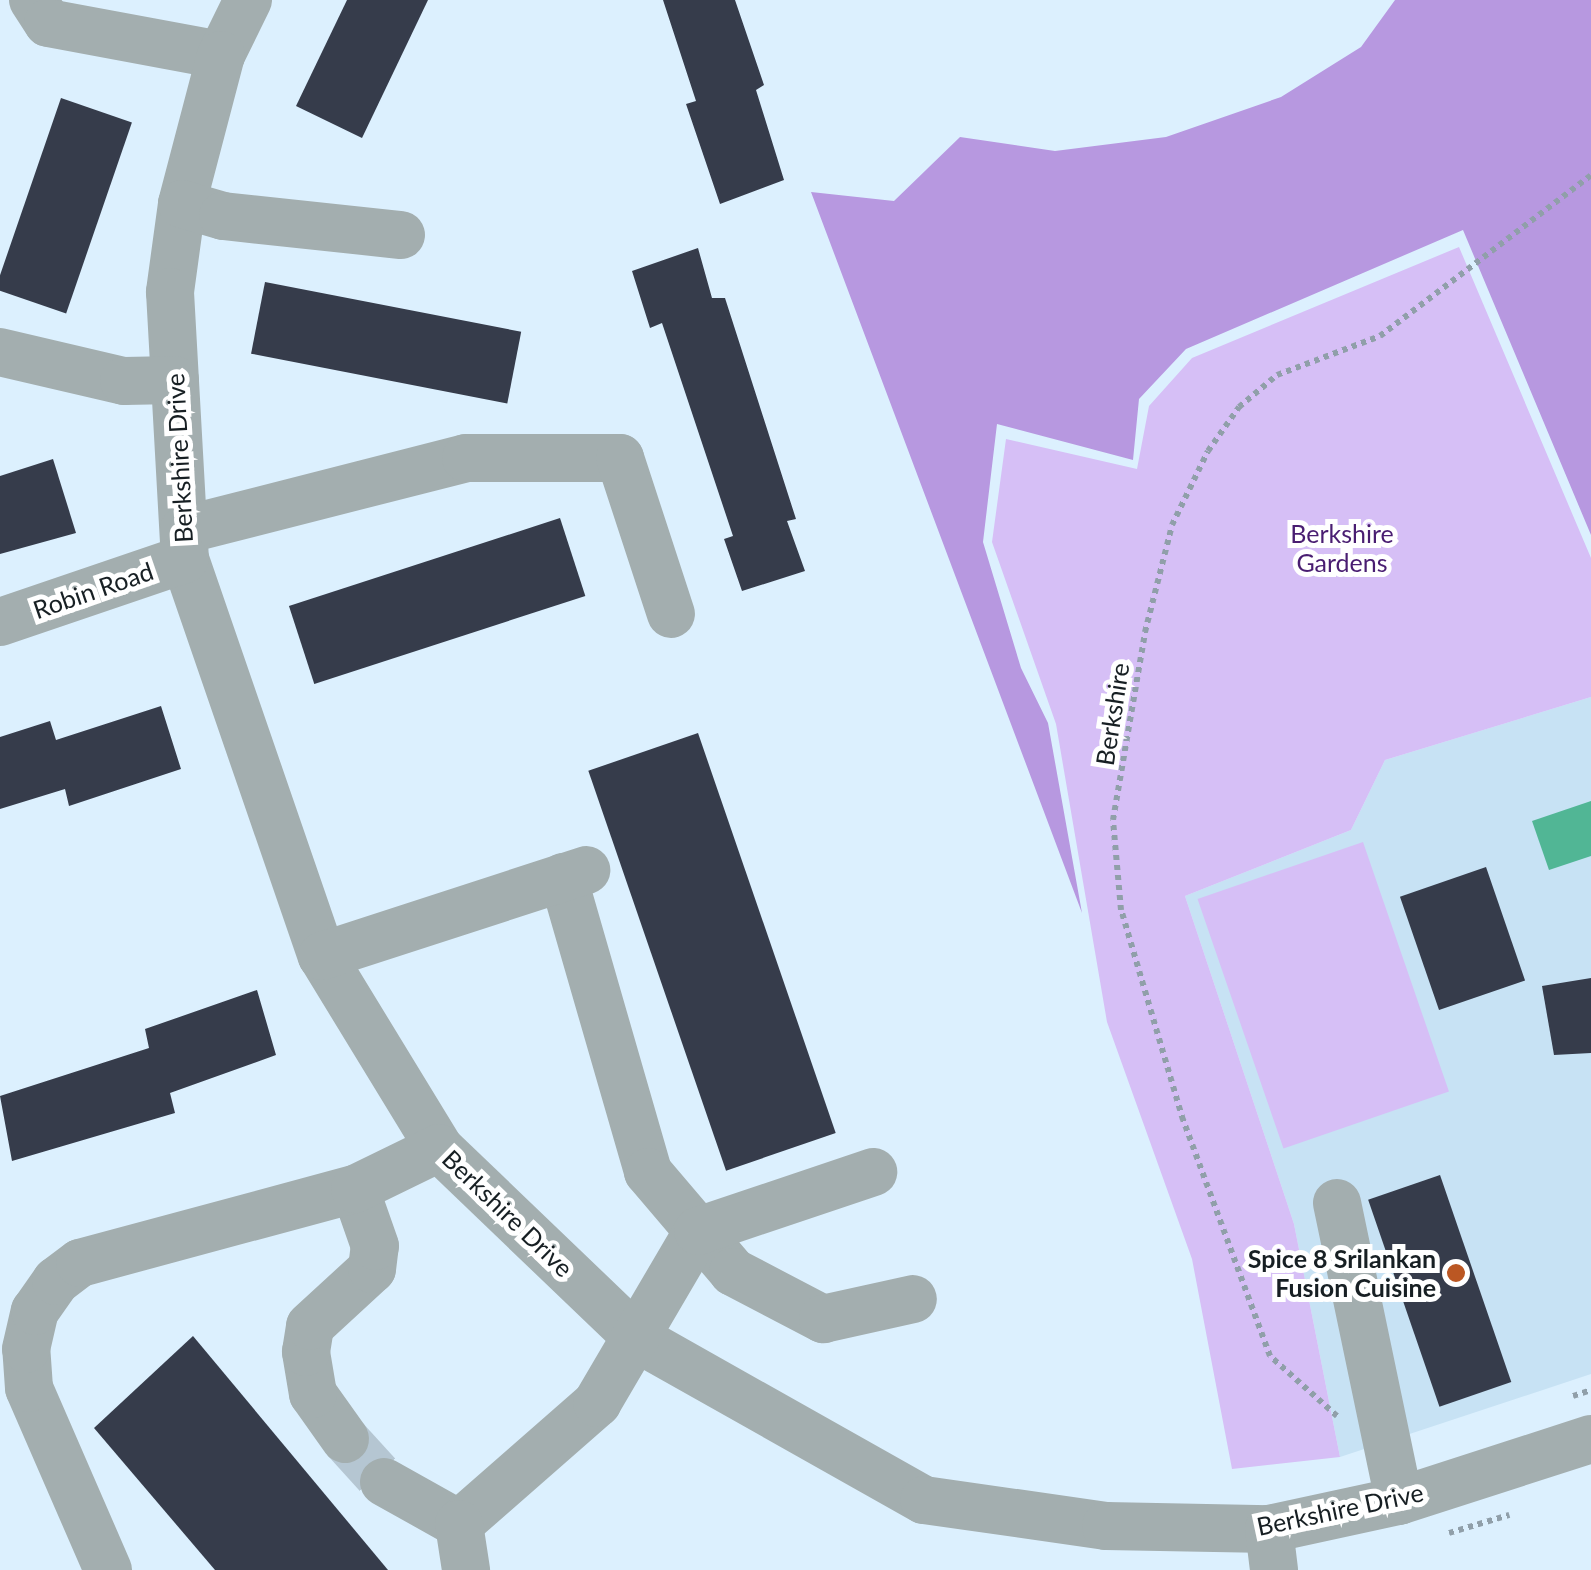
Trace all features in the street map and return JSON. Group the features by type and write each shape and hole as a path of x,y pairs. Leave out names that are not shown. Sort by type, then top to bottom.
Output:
{"street":[{"path":"33,0 48,23 221,56"},
{"name":"Berkshire Drive","path":"248,0 221,56 182,204 170,292 184,544 322,956 439,1148 638,1338 924,1500 1272,1549 1399,1502 1591,1440"},
{"path":"182,204 222,216 400,235"},
{"path":"0,352 124,381 175,380"},
{"name":"Robin Road","path":"0,622 184,544 466,458 620,458 671,614"},
{"path":"322,956 575,873 648,1172 733,1272 823,1319 914,1298"},
{"path":"108,1570 29,1388 26,1350 35,1311 56,1280 80,1263 355,1189 439,1148"},
{"path":"384,1482 462,1547 597,1402 698,1230 873,1172"},
{"path":"345,1439 314,1394 306,1352 310,1326 372,1269 375,1246 355,1189"},
{"path":"1337,1203 1399,1502"}],"path":[{"name":"Berkshire","path":"1340,1418 1270,1356 1182,1120 1121,910 1113,820 1145,632 1172,525 1208,451 1240,406 1277,375 1380,336 1591,175"}],"shaded area":[{"path":"1395,0 1591,0 1591,535 1463,230 1186,349 1139,399 1133,460 997,424 983,542 1021,668 1048,723 1082,913 811,192 894,201 960,137 1055,151 1166,137 1281,97 1361,47"},
{"path":"1591,697 1591,1374 1340,1457 1294,1224 1185,896 1351,830 1385,760"},
{"path":"1591,801 1591,856 1549,870 1532,821"}],"green space":[{"name":"Berkshire Gardens","path":"1459,247 1591,558 1591,697 1385,760 1351,830 1185,896 1294,1224 1340,1457 1232,1469 1192,1259 1107,1022 1056,724 992,542 1006,439 1137,469 1149,406 1192,358"},
{"path":"1363,842 1449,1092 1283,1149 1198,899"}],"building":[{"path":"347,0 428,0 362,138 296,106"},
{"path":"663,0 735,0 764,85 756,90 784,180 720,204 686,104 696,101"},
{"path":"61,98 132,122 66,313 0,291 0,275"},
{"path":"698,248 712,298 725,298 796,519 787,521 805,571 742,591 724,539 733,536 662,323 650,328 632,271"},
{"path":"265,282 521,332 507,403 251,354"},
{"path":"53,459 76,533 0,554 0,476"},
{"path":"560,518 585,596 314,684 289,606"},
{"path":"161,706 181,769 69,806 65,789 0,809 0,737 50,721 56,740"},
{"path":"698,733 836,1133 726,1171 588,771"},
{"path":"1486,867 1525,980 1439,1010 1400,897"},
{"path":"1591,978 1591,1053 1554,1055 1542,986"},
{"path":"257,990 276,1055 170,1093 175,1113 12,1161 0,1096 149,1048 145,1029"},
{"path":"1440,1175 1511,1382 1439,1407 1368,1200"},
{"path":"193,1336 388,1570 215,1570 94,1428"}],"tunnel":[{"path":"345,1439 384,1482"}],"place":[{"name":"Spice 8 Srilankan Fusion Cuisine","path":"1456,1273"}]}
